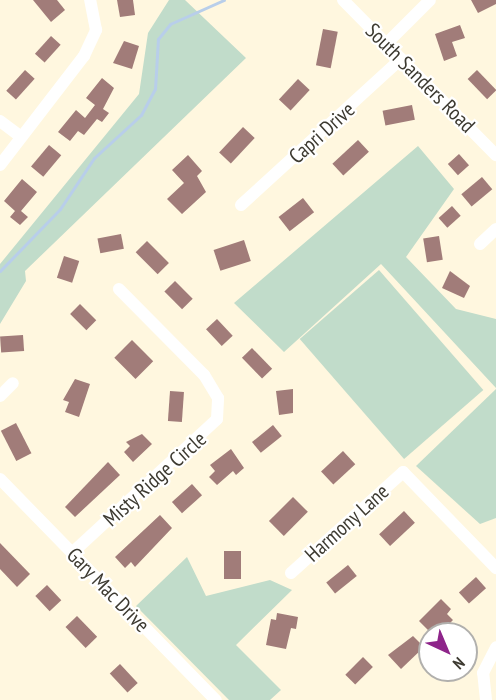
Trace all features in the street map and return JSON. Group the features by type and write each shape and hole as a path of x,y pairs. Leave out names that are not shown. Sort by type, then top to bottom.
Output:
{"street":[{"path":"0,165 84,56 96,30 90,0"},
{"name":"South Sanders Road","path":"343,0 496,155"},
{"path":"386,44 430,0"},
{"name":"Capri Drive","path":"242,205 401,59"},
{"path":"0,121 21,137"},
{"path":"480,244 496,229"},
{"name":"Misty Ridge Circle","path":"72,553 217,419 218,398 204,375 119,290"},
{"path":"0,396 13,383"},
{"name":"Harmony Lane","path":"291,573 403,472 496,568"},
{"name":"Gary Mac Drive","path":"0,479 216,700"},
{"path":"486,700 483,673 496,647"},
{"path":"491,700 496,696"}],"green space":[{"path":"169,0 185,0 246,58 25,271 26,281 0,324 0,264 139,94 148,33"},
{"path":"418,146 454,189 406,257 456,309 496,319 496,388 381,264 284,352 234,303"},
{"path":"379,270 483,390 404,459 300,339"},
{"path":"496,389 496,518 480,524 416,466"},
{"path":"187,557 206,596 270,580 292,590 236,645 281,690 270,700 229,700 136,606"}],"building":[{"path":"33,0 57,0 65,10 51,22"},
{"path":"117,0 133,0 135,15 120,17"},
{"path":"471,0 496,0 496,4 478,13"},
{"path":"460,25 465,38 452,42 457,56 444,61 435,34"},
{"path":"323,29 338,32 331,68 316,65"},
{"path":"51,36 61,45 45,63 35,54"},
{"path":"124,41 139,46 132,69 113,63"},
{"path":"25,70 35,79 16,100 6,91"},
{"path":"477,70 496,90 487,99 468,79"},
{"path":"102,78 114,88 103,109 109,113 102,122 97,119 84,135 78,131 70,141 58,132 76,110 85,118 95,105 86,98"},
{"path":"298,79 310,90 291,110 279,99"},
{"path":"412,105 415,120 385,125 383,111"},
{"path":"243,127 255,138 231,164 219,153"},
{"path":"358,140 369,152 343,176 332,164"},
{"path":"49,145 61,155 43,177 31,166"},
{"path":"459,154 469,165 458,175 448,164"},
{"path":"188,155 202,171 197,176 206,192 182,214 167,199 184,183 172,170"},
{"path":"482,177 492,189 472,207 461,194"},
{"path":"22,179 37,192 21,211 28,217 20,225 10,217 15,211 4,201"},
{"path":"303,198 314,212 290,231 279,217"},
{"path":"452,206 461,216 447,228 439,218"},
{"path":"121,234 124,249 100,253 97,239"},
{"path":"439,236 443,260 427,262 423,239"},
{"path":"244,240 251,261 220,271 214,250"},
{"path":"147,241 169,263 158,274 136,252"},
{"path":"64,256 79,261 72,283 57,278"},
{"path":"450,271 470,286 464,298 442,288"},
{"path":"175,281 193,299 182,309 164,292"},
{"path":"80,304 96,320 86,330 70,314"},
{"path":"217,319 233,336 222,346 206,329"},
{"path":"23,335 24,351 1,353 0,337"},
{"path":"132,340 153,361 136,379 114,358"},
{"path":"252,348 272,369 262,379 242,358"},
{"path":"75,379 90,384 79,417 65,412 69,402 63,400"},
{"path":"293,389 293,413 279,415 276,391"},
{"path":"170,391 184,392 182,422 168,421"},
{"path":"16,423 31,453 16,461 1,431"},
{"path":"273,425 282,436 261,453 252,442"},
{"path":"142,434 152,444 133,462 124,452 130,446 126,442"},
{"path":"231,449 244,468 236,475 233,471 217,485 209,477 215,471 210,465"},
{"path":"343,451 355,464 333,485 321,471"},
{"path":"108,462 120,475 75,517 65,507"},
{"path":"192,484 202,495 182,513 172,502"},
{"path":"293,497 308,512 284,536 269,521"},
{"path":"404,511 415,523 390,546 379,534"},
{"path":"160,515 172,528 135,567 131,562 125,568 115,557"},
{"path":"0,543 30,574 17,587 0,569"},
{"path":"224,551 241,551 241,579 224,579"},
{"path":"348,565 357,576 335,594 326,583"},
{"path":"476,577 486,588 469,604 459,592"},
{"path":"47,585 61,600 50,611 35,596"},
{"path":"441,599 451,609 447,614 453,620 451,622 419,621"},
{"path":"277,613 298,617 296,629 291,628 286,649 266,645 271,619 276,620"},
{"path":"77,616 97,637 86,648 65,627"},
{"path":"413,636 418,641 418,653 401,669 388,655"},
{"path":"363,657 373,667 355,685 345,675"},
{"path":"120,664 138,683 127,693 110,674"}],"waterway":[{"path":"0,271 60,209 94,158 141,115 155,89 158,39 170,24 224,0"}]}
